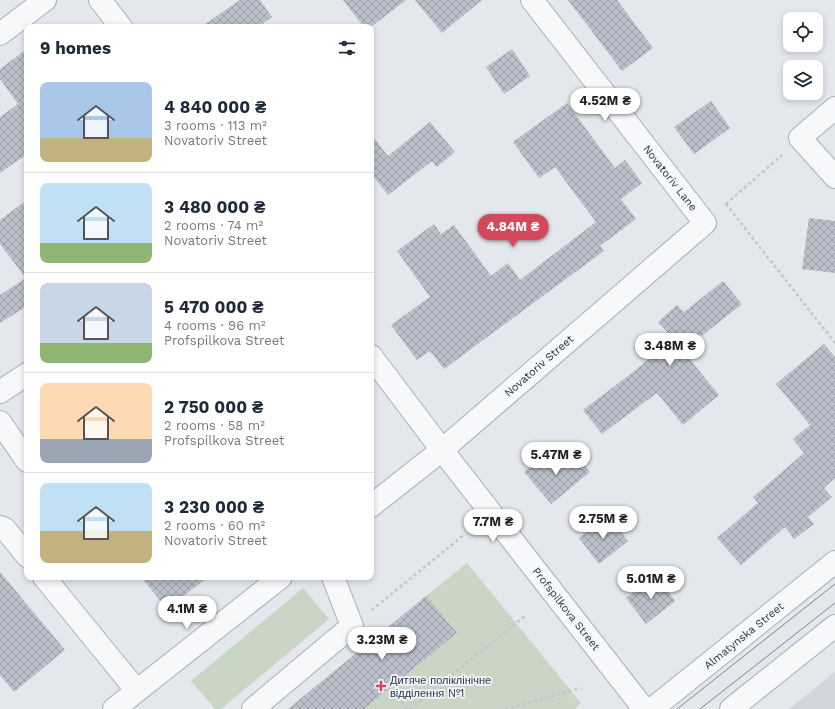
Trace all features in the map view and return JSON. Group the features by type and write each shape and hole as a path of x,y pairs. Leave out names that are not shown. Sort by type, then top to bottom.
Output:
{"street":[{"path":"0,34 45,0"},
{"path":"100,0 119,24"},
{"name":"Novatoriv Lane","path":"532,0 705,223"},
{"path":"835,108 800,138 835,177"},
{"name":"Novatoriv Street","path":"374,504 442,450 705,223"},
{"name":"Profspilkova Street","path":"374,360 442,450 644,709"},
{"path":"0,392 24,376"},
{"path":"0,422 24,457"},
{"path":"0,527 5,529 24,552"},
{"name":"Almatynska Street","path":"652,709 835,562"},
{"path":"46,580 138,691"},
{"path":"114,709 277,580"},
{"path":"253,709 352,626 334,580"},
{"path":"731,709 835,626"}],"path":[{"path":"705,223 800,138"},
{"path":"726,204 835,343"},
{"path":"352,626 465,534"},
{"path":"410,709 526,615"},
{"path":"390,688 407,709"},
{"path":"505,709 581,688"}],"shaded area":[{"path":"835,672 835,709 789,709"}],"green space":[{"path":"467,563 581,703 575,709 364,709 457,633 426,596"},
{"path":"303,588 329,619 221,709 215,709 191,681"}],"building":[{"path":"240,0 260,0 272,17 262,24 205,24"},
{"path":"343,0 406,0 374,25 362,24"},
{"path":"415,0 482,0 442,33"},
{"path":"568,0 617,0 653,48 622,71"},
{"path":"512,49 530,76 504,94 486,67"},
{"path":"24,51 24,156 0,173 0,117 18,104 0,79 0,69"},
{"path":"711,101 730,128 694,154 674,127"},
{"path":"567,103 615,168 625,160 642,183 621,199 636,219 600,246 604,251 444,369 430,351 417,360 391,325 430,297 397,251 434,224 441,234 454,225 491,276 508,263 520,280 596,222 555,167 539,178 513,142"},
{"path":"430,122 455,152 437,167 432,161 388,195 374,177 374,138 388,156"},
{"path":"24,202 24,275 0,244 0,220"},
{"path":"809,218 835,221 835,273 802,269"},
{"path":"24,279 24,308 0,323 0,295"},
{"path":"723,281 742,304 684,350 675,341 719,395 683,425 657,393 602,434 583,410 674,339 658,322 677,305 684,312"},
{"path":"824,344 835,357 835,478 824,488 832,497 808,517 814,524 794,539 785,527 741,565 717,538 758,503 753,497 804,453 793,439 810,425 776,384"},
{"path":"550,450 564,466 577,456 590,472 551,504 524,472"},
{"path":"608,516 628,541 599,564 579,538"},
{"path":"0,572 65,650 14,692 0,675"},
{"path":"656,576 675,601 646,624 626,598"},
{"path":"143,580 204,580 167,609"},
{"path":"426,596 457,633 364,709 288,709"}],"tram line":[{"path":"677,709 835,584"},
{"path":"700,709 835,603"}],"place":[{"name":"Дитяче поліклінічне відділення №1","path":"381,686"}]}
